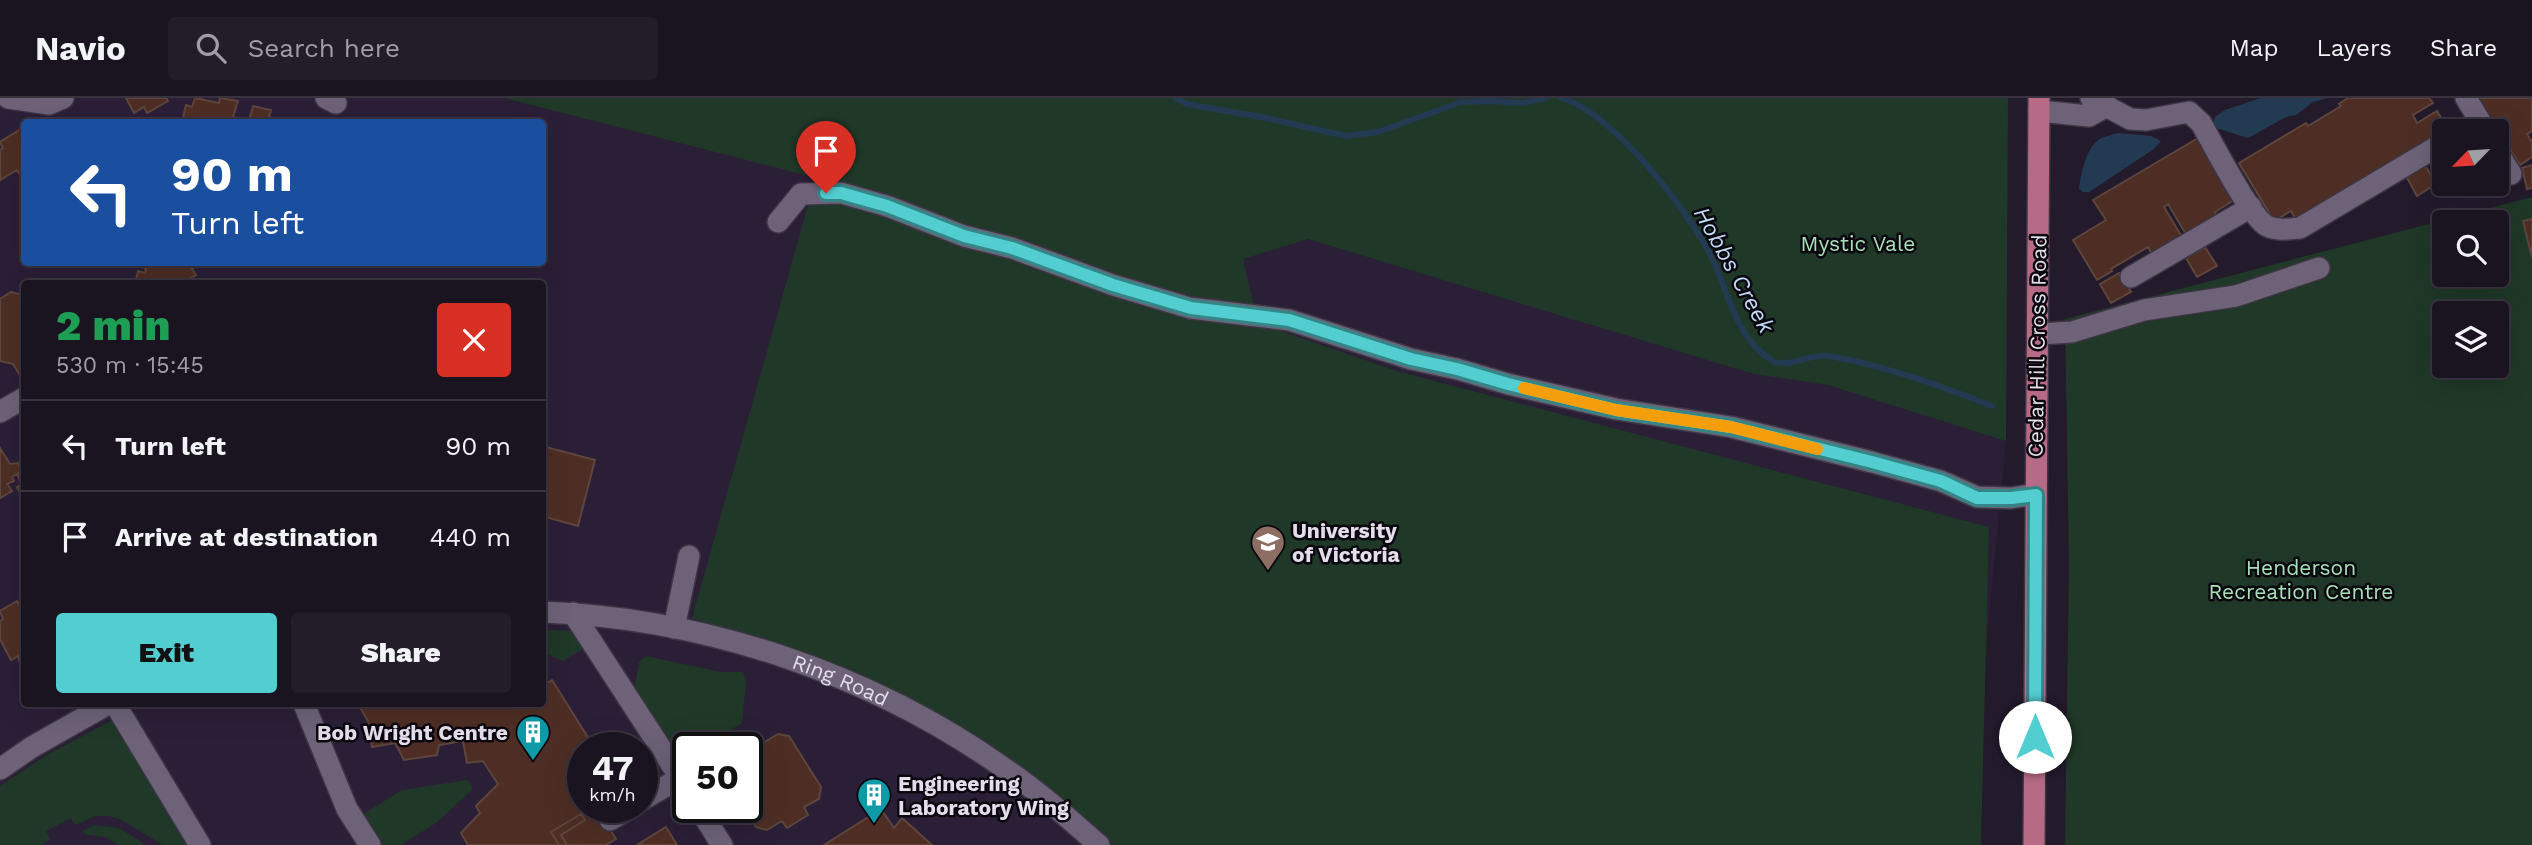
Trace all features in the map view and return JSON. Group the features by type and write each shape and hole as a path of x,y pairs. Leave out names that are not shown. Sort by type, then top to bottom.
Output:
{"main road":[{"name":"Cedar Hill Cross Road","path":"2034,845 2039,105"}],"street":[{"path":"4,98 49,104 63,98"},
{"path":"2466,98 2479,119"},
{"path":"2039,105 2089,116 2101,101 2130,119 2146,120 2195,105 2201,123 2251,207 2265,225 2280,230 2300,228 2432,150"},
{"path":"778,222 801,194 841,193 887,206 964,236 1012,248 1113,285 1191,308 1289,320 1411,359 1508,384 1616,410 1731,427 1872,462 1941,481 1977,498 2036,495"},
{"path":"2131,277 2251,207"},
{"path":"2039,334 2072,332 2144,310 2236,296 2319,268"},
{"path":"0,412 21,400"},
{"path":"674,628 689,556"},
{"name":"Ring Road","path":"546,612 573,613 674,628 779,655 883,697 1003,767 1099,845"},
{"path":"573,613 672,766"},
{"path":"0,769 32,747 103,707"},
{"path":"117,707 200,845"},
{"path":"305,707 347,809 370,845"},
{"path":"708,823 722,845"}],"shaded area":[{"name":"University of Victoria","path":"0,98 2008,98 2006,441 1977,742 1976,845 0,845"}],"green space":[{"name":"University of Victoria","path":"504,98 2008,98 2006,441 1828,385 1754,374 1308,239 1243,259 1258,323 1397,371 1989,527 1981,845 1113,845 1027,771 990,745 931,710 804,653 692,618 817,178"},
{"name":"Henderson Recreation Centre","path":"2532,197 2532,845 2065,845 2069,565 2065,319 2432,223 2432,287 2509,287 2509,210 2482,210"},
{"path":"546,630 580,631 589,645 563,661 546,653"},
{"path":"646,656 721,672 743,672 746,683 742,723 728,732 672,732 672,754 633,700 639,662"},
{"path":"112,720 187,845 163,845 120,819 96,816 75,825 71,818 46,831 50,840 40,845 0,845 0,786 45,756"},
{"path":"468,780 473,789 436,823 401,845 377,845 364,824 363,814 402,790"},
{"path":"94,825 119,828 146,845 119,845 105,837 86,835 82,831"}],"water":[{"path":"2261,98 2327,98 2313,102 2296,115 2286,117 2248,138 2213,125 2215,117 2225,110"},
{"path":"2118,133 2151,136 2161,141 2154,149 2089,192 2083,192 2079,189 2089,151 2099,140"}],"building":[{"path":"126,98 166,98 168,101 147,113 144,107 134,113"},
{"path":"195,98 219,103 220,98 238,101 233,117 241,119 183,119 186,105 192,107"},
{"path":"2348,98 2429,98 2433,103 2413,115 2417,123 2437,111 2442,119 2432,119 2432,139 2296,220 2291,211 2274,221 2239,163 2306,123 2308,126 2341,106 2339,104"},
{"path":"2477,98 2532,98 2532,131 2527,134 2532,142 2532,157 2520,165 2510,149 2510,119 2490,119"},
{"path":"253,106 271,110 269,117 277,119 250,119"},
{"path":"21,129 21,176 17,170 0,180 0,150 3,148 0,142"},
{"path":"2198,138 2234,200 2215,212 2218,218 2187,236 2168,204 2164,207 2182,237 2152,254 2148,247 2097,280 2073,240 2106,220 2093,200"},
{"path":"2425,165 2432,177 2432,187 2417,196 2406,176"},
{"path":"2532,165 2532,188 2527,189 2522,168"},
{"path":"2532,219 2532,257 2523,221"},
{"path":"2205,247 2217,266 2197,277 2186,258"},
{"path":"144,266 196,266 192,269 196,275 188,280 136,280 138,271 145,273"},
{"path":"2119,273 2131,292 2111,303 2100,284"},
{"path":"11,292 21,294 21,377 13,364 0,361 0,299"},
{"path":"546,447 595,460 578,526 546,517"},
{"path":"0,448 10,464 18,463 21,471 12,477 14,481 7,484 12,491 0,498"},
{"path":"17,601 21,606 19,660 18,656 11,660 0,639 0,621 3,619 0,611"},
{"name":"Bob Wright Centre","path":"552,680 585,732 567,732 567,822 551,832 559,845 468,845 461,833 480,813 476,806 498,784 483,761 467,763 463,741 439,745 437,755 404,760 395,743 372,747 368,721 360,707 546,707 546,684"},
{"path":"778,734 789,736 821,787 819,799 804,807 808,815 787,828 782,821 767,830 756,827 753,823 763,823 763,743"},
{"name":"Engineering Laboratory Wing","path":"881,809 894,828 902,818 932,845 824,845"},
{"path":"567,822 580,823 561,835 567,845 559,845 551,832"},
{"name":"Bob Wright Centre","path":"580,823 606,823 616,839 606,845 567,845 561,835"},
{"path":"666,827 677,845 637,845"}],"waterway":[{"name":"Hobbs Creek","path":"1175,98 1187,104 1346,136 1378,132 1461,102 1523,103 1546,98"},
{"name":"Hobbs Creek","path":"1561,98 1582,107 1604,123 1627,144 1671,195 1705,246 1744,331 1751,342 1773,361 1785,363 1822,356 1850,360 1912,377 1992,406"}],"slow traffic":[{"path":"1524,388 1616,410 1731,427 1817,449"}],"place":[{"name":"University of Victoria","path":"1268,572"},
{"name":"Bob Wright Centre","path":"533,762"},
{"name":"Engineering Laboratory Wing","path":"874,825"}],"route":[{"path":"826,193 841,193 887,206 964,236 1012,248 1113,285 1191,308 1289,320 1411,359 1508,384 1616,410 1731,427 1872,462 1941,481 1977,498 2036,495 2035,737"}],"park label":[{"name":"Mystic Vale","path":"1858,243"}]}
